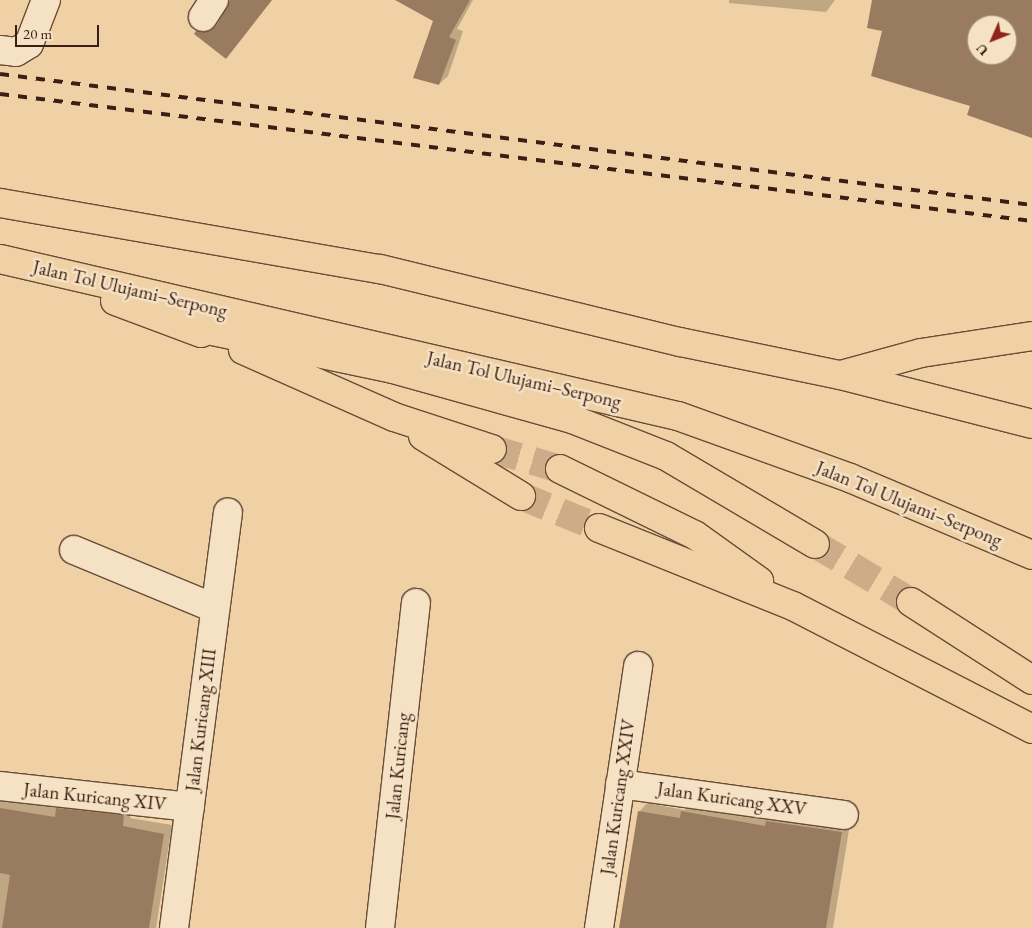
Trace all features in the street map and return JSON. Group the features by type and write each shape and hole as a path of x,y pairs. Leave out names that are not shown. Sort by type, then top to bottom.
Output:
{"highway":[{"path":"0,202 380,269 680,342 840,375 1032,424"},
{"path":"0,260 184,325 394,417 492,449"},
{"name":"Jalan Tol Ulujami–Serpong","path":"0,260 678,416 850,478 1032,555"},
{"path":"184,325 393,369 572,419 666,456 815,544"},
{"path":"840,375 921,353 1032,336"},
{"path":"394,417 467,466 521,496"},
{"path":"560,468 695,535 793,606"},
{"path":"599,528 793,606 1032,730"},
{"path":"911,602 1032,680"}],"street":[{"path":"0,50 16,52 29,44 46,0"},
{"name":"Jalan Kuricang XIII","path":"174,928 214,608 228,512"},
{"path":"74,550 214,608"},
{"name":"Jalan Kuricang","path":"380,928 416,603"},
{"name":"Jalan Kuricang XXIV","path":"599,928 638,666"},
{"name":"Jalan Kuricang XXV","path":"620,784 844,815"},
{"name":"Jalan Kuricang XIV","path":"0,786 190,807"}],"building":[{"path":"230,0 272,0 226,59 194,34 196,31 210,31 216,26"},
{"path":"395,0 470,0 449,37 456,40 439,85 413,78 433,21"},
{"path":"872,0 1032,0 1032,138 967,115 970,106 871,76 882,31 867,28"},
{"path":"0,808 55,817 56,808 124,815 123,826 164,834 149,928 2,928 10,875 0,873"},
{"path":"638,811 680,818 681,811 765,826 766,821 842,832 826,928 619,928"}],"tunnel":[{"path":"492,449 560,469"},
{"path":"521,496 599,528"},
{"path":"815,544 911,602"}],"railway":[{"path":"0,74 1032,205"},
{"path":"0,94 1032,221"}]}
